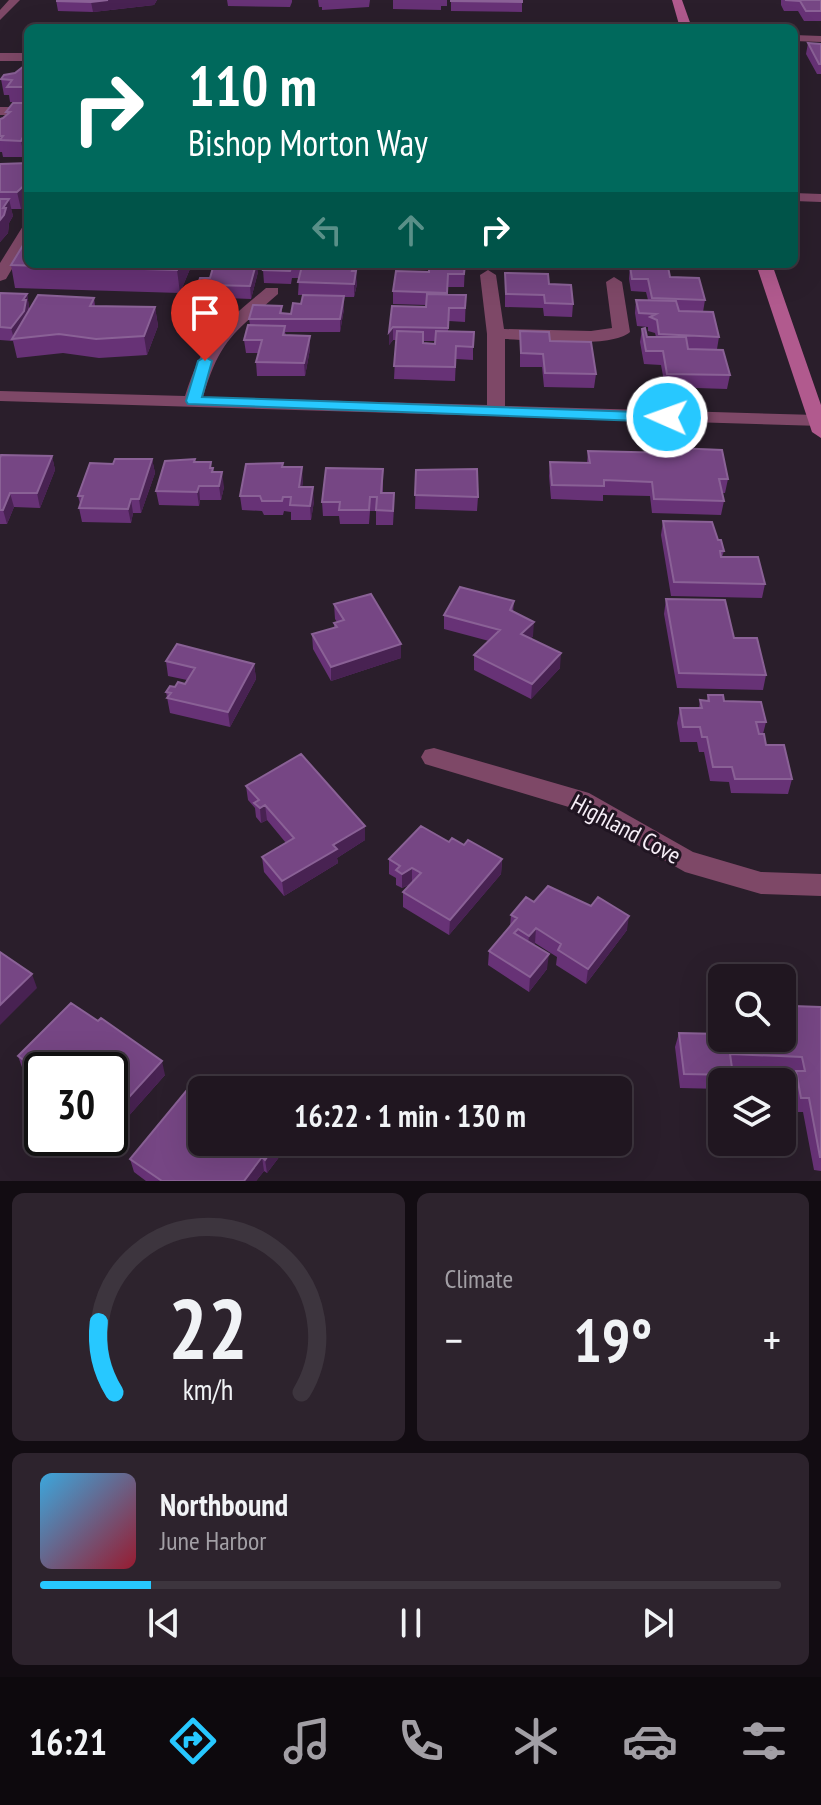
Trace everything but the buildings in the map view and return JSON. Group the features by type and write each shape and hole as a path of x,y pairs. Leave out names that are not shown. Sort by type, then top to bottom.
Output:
{"main road":[{"path":"677,0 685,24"},
{"path":"765,268 819,427"}],"street":[{"path":"0,17 15,0"},
{"path":"798,38 821,39"},
{"path":"0,57 24,57"},
{"path":"0,111 24,111"},
{"path":"798,197 821,198"},
{"path":"0,276 24,236"},
{"path":"488,275 496,334 496,412"},
{"path":"496,334 591,336 621,332 614,282"},
{"path":"193,401 205,361 222,334 272,291"},
{"path":"0,396 496,412 819,427"},
{"name":"Highland Cove","path":"434,757 580,800 685,861 761,883 821,885"}],"route":[{"path":"205,361 193,401 667,417"}]}
